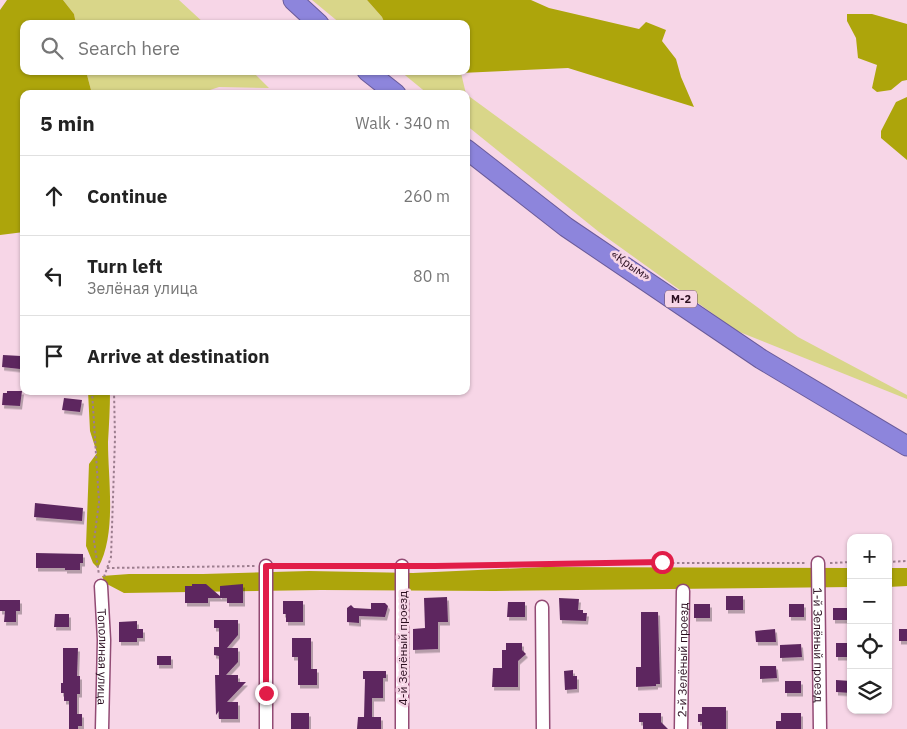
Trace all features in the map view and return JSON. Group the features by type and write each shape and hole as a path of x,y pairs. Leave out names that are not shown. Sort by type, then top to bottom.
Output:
{"highway":[{"path":"282,0 303,20"},
{"path":"293,0 316,20"},
{"path":"372,75 391,90"},
{"path":"383,75 401,90"},
{"name":"«Крым»","path":"470,145 612,253 728,330 907,439"},
{"path":"470,152 566,228 761,359 907,446"}],"street":[{"name":"1-й Зелёный проезд","path":"818,563 820,729"},
{"path":"266,566 266,729"},
{"name":"4-й Зелёный проезд","path":"402,566 402,729"},
{"name":"Тополиная улица","path":"101,586 104,640 102,729"},
{"name":"2-й Зелёный проезд","path":"682,591 682,729"},
{"path":"542,607 544,729"}],"path":[{"path":"92,395 99,502 94,541 101,586"},
{"path":"101,586 111,557 115,438 114,395"},
{"path":"892,562 907,561"},
{"path":"107,568 847,562"}],"shaded area":[{"path":"7,0 63,0 74,14 75,20 20,20 20,75 87,75 91,90 20,90 20,232 0,235 0,10"},
{"path":"63,0 179,0 201,20 75,20 74,14"},
{"path":"312,0 367,0 383,20 336,20"},
{"path":"367,0 531,0 549,8 639,29 646,22 666,30 662,41 676,59 681,77 694,107 568,68 470,73 470,20 383,20"},
{"path":"847,14 872,14 907,24 907,80 902,81 891,90 877,92 872,88 877,65 858,58 856,38 847,21"},
{"path":"87,75 256,75 269,88 219,87 210,90 91,90"},
{"path":"405,75 461,75 465,90 423,90"},
{"path":"470,97 798,337 907,395 907,399 737,331 599,232 470,128"},
{"path":"907,97 907,160 881,138 881,131 896,102"},
{"path":"88,395 110,395 108,442 110,523 104,554 98,568 93,563 86,546 89,464 97,453 90,431"},
{"path":"545,567 847,568 847,587 124,593 105,583 102,576 309,571 413,573"},
{"path":"892,568 907,568 907,586 892,587"}],"building":[{"path":"3,355 20,356 20,369 2,367"},
{"path":"7,391 20,391 20,406 2,405 3,393 7,393"},
{"path":"64,398 82,400 80,412 62,410"},
{"path":"35,503 83,508 82,521 34,517"},
{"path":"36,553 83,554 83,563 80,563 80,570 36,568"},
{"path":"192,584 206,584 220,596 220,586 243,584 243,603 227,603 227,598 208,598 208,603 185,603 185,586 192,586"},
{"path":"726,596 743,596 743,610 726,610"},
{"path":"447,597 448,622 438,622 438,649 413,650 413,629 425,628 424,598"},
{"path":"559,598 579,599 578,610 583,610 583,613 587,613 586,621 560,620"},
{"path":"0,600 20,600 20,611 16,611 16,622 4,622 5,611 0,611"},
{"path":"283,601 303,601 303,622 286,622 286,614 283,614"},
{"path":"508,602 525,602 525,617 507,617"},
{"path":"371,603 385,603 388,606 385,617 359,616 359,623 347,622 347,608 351,605 354,608 371,609"},
{"path":"694,604 710,604 710,618 694,618"},
{"path":"789,604 804,604 804,617 789,617"},
{"path":"833,608 847,608 847,620 833,620"},
{"path":"641,612 658,612 660,684 656,684 656,686 636,687 636,667 641,667"},
{"path":"55,614 69,614 69,627 54,627"},
{"path":"214,620 238,620 238,635 227,648 238,648 238,662 226,675 238,675 238,682 246,682 227,702 238,702 238,719 219,719 219,711 216,715 215,675 219,675 219,656 214,655 214,647 219,647 219,628 214,628"},
{"path":"137,621 137,629 143,629 143,638 137,638 137,642 119,642 119,622"},
{"path":"775,629 776,642 756,642 755,631"},
{"path":"899,629 907,629 907,641 899,641"},
{"path":"292,638 311,638 311,669 317,669 317,685 298,685 298,657 292,657"},
{"path":"506,643 522,643 522,650 526,654 518,661 518,687 492,687 493,668 502,668 502,650 506,650"},
{"path":"836,643 847,643 847,657 836,657"},
{"path":"801,644 802,657 780,658 780,645"},
{"path":"63,648 78,648 77,676 80,676 80,694 77,694 77,714 82,714 82,726 78,726 78,729 69,729 69,701 64,701 64,693 61,693 61,683 63,683"},
{"path":"157,656 171,656 171,665 157,665"},
{"path":"760,666 776,666 777,678 760,679"},
{"path":"573,670 573,676 577,676 577,689 565,690 564,671"},
{"path":"363,671 386,671 386,678 383,678 383,698 372,698 372,717 381,717 381,729 357,729 358,717 364,717 365,679 363,679"},
{"path":"836,680 847,681 847,693 836,692"},
{"path":"785,681 801,681 801,693 785,693"},
{"path":"702,707 726,707 726,729 702,729 702,722 698,722 698,714 702,714"},
{"path":"291,713 309,713 309,729 291,729"},
{"path":"639,713 661,713 661,722 668,729 643,729 643,722 639,722"},
{"path":"781,713 801,713 801,729 776,729 776,721 781,721"}],"route":[{"path":"266,693 266,566 435,566 662,562"}]}
